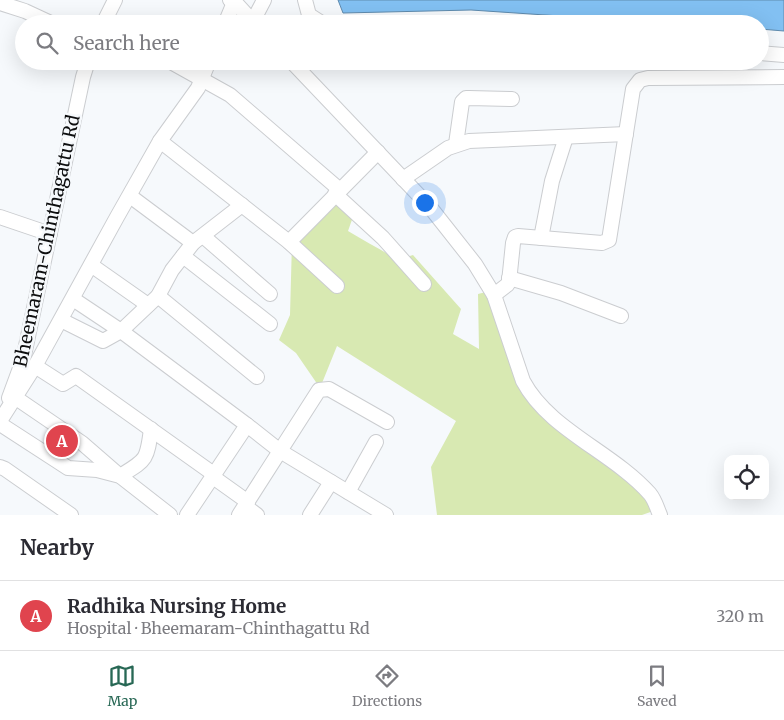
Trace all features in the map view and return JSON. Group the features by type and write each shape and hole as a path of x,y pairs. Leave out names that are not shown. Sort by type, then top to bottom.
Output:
{"street":[{"path":"108,15 115,0"},
{"path":"228,15 233,0 247,15"},
{"path":"257,15 264,0"},
{"path":"306,0 309,15"},
{"path":"0,3 34,15"},
{"path":"769,54 784,55"},
{"name":"Bheemaram-Chinthagattu Rd","path":"0,421 24,360 85,70"},
{"path":"186,70 230,95 338,192 424,284"},
{"path":"151,429 148,452 141,463 120,476 97,470 68,468 0,421 35,366 160,142 198,88 205,70"},
{"path":"300,70 430,207 485,278 494,295 523,381 539,406 615,463 651,495 660,515"},
{"path":"494,295 507,285 510,278 515,237 602,243 609,240 633,89 640,80 648,78 784,77"},
{"path":"456,144 464,100 469,98 512,99"},
{"path":"403,179 437,154 456,144 469,141 626,134"},
{"path":"541,238 552,181 566,136"},
{"path":"160,142 288,242 337,286"},
{"path":"288,242 378,152"},
{"path":"130,196 198,239 270,294"},
{"path":"61,320 103,342 121,332 153,300 172,270 198,239 242,205"},
{"path":"0,217 50,234"},
{"path":"183,256 270,324"},
{"path":"91,265 153,300 257,377"},
{"path":"510,278 561,293 621,316"},
{"path":"73,299 121,332 280,451 383,514"},
{"path":"35,366 63,384 76,376 214,476 244,508 257,515"},
{"path":"244,508 319,390 329,389 387,422"},
{"path":"16,398 82,443 170,515"},
{"path":"187,515 247,425"},
{"path":"348,492 376,442"},
{"path":"0,467 71,515"},
{"path":"310,515 331,482"}],"green space":[{"path":"338,197 354,214 348,231 397,260 413,255 461,309 453,334 479,349 478,294 490,291 525,393 612,464 656,510 642,515 437,515 431,467 456,421 337,346 320,388 296,353 279,340 290,315 292,242"}],"water":[{"path":"338,0 784,0 784,31 769,30 769,15 545,15 471,10 343,13"}],"place":[{"name":"Radhika Nursing Home","path":"62,441"}]}
